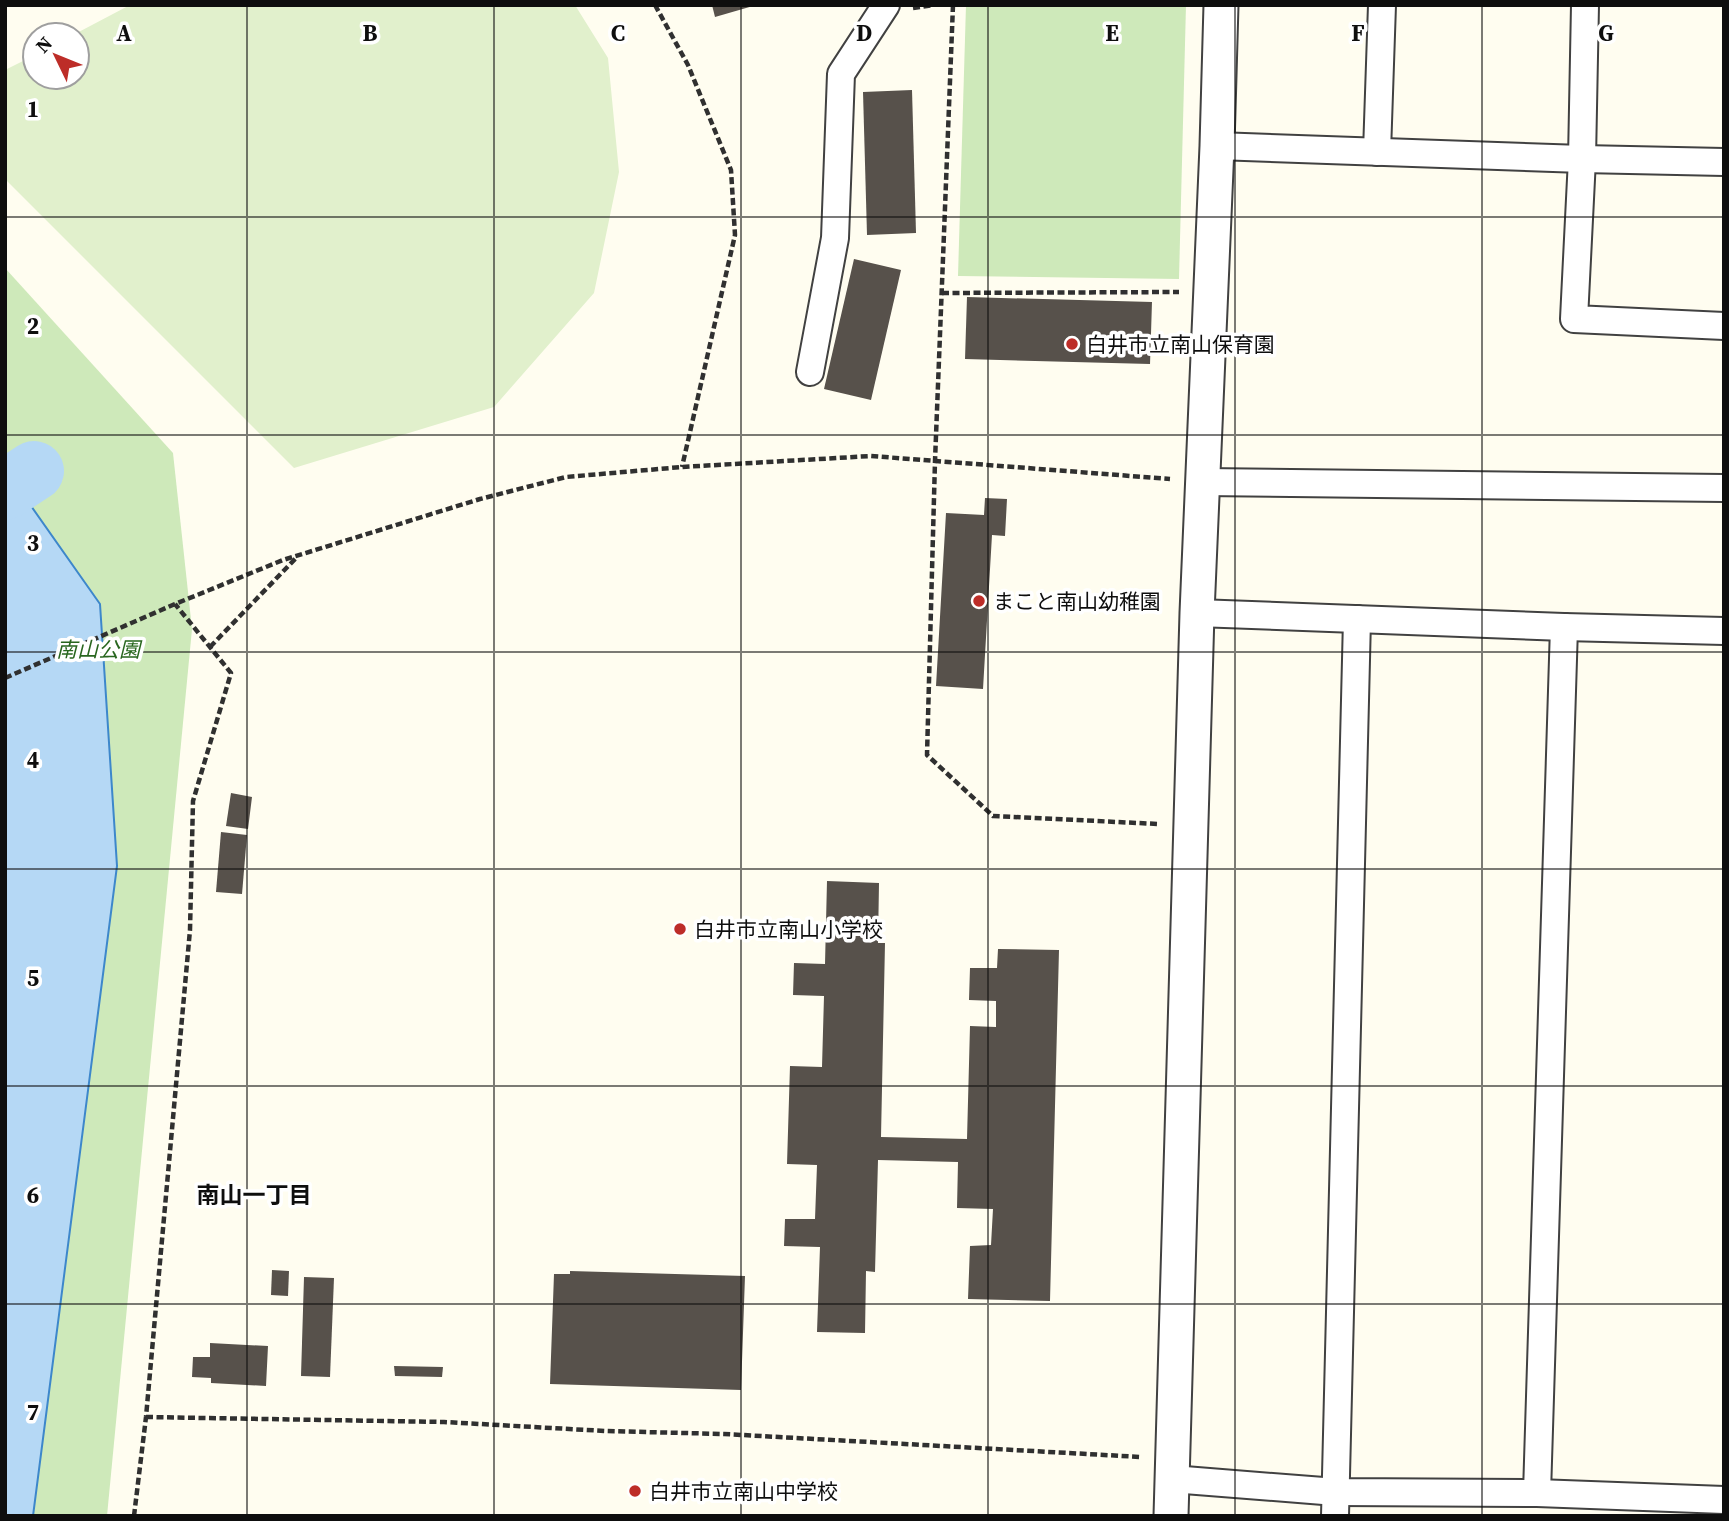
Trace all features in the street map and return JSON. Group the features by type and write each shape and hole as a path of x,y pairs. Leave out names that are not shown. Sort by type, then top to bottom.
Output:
{"street":[{"path":"810,372 835,238 841,74 886,5"},
{"path":"1171,1516 1197,613 1221,5"},
{"path":"1377,152 1382,5"},
{"path":"1585,5 1582,159 1574,319 1724,326"},
{"path":"1217,146 1724,162"},
{"path":"1203,482 1724,488"},
{"path":"1197,613 1724,631"},
{"path":"1335,1504 1357,619"},
{"path":"1537,1493 1564,627"},
{"path":"1173,1468 1335,1504 1537,1493 1724,1500"}],"path":[{"path":"655,5 688,65 731,170 736,235 682,467"},
{"path":"953,5 935,461 927,755 993,816 1191,825"},
{"path":"942,293 1210,291"},
{"path":"5,678 283,560 481,499 566,477 871,456 1203,482"},
{"path":"210,647 298,555"},
{"path":"134,1516 146,1417 190,930 193,801 231,673 175,604"},
{"path":"146,1417 444,1422 724,1434 1134,1457 1173,1468"}],"green space":[{"path":"130,5 575,5 608,58 619,172 594,293 494,407 294,468 5,179 5,70 21,62 21,91 91,91 91,26"},
{"path":"966,5 1186,5 1179,279 958,276"},
{"name":"南山公園","path":"5,268 173,453 192,629 107,1516 5,1516"}],"water":[{"path":"5,469 100,604 117,866 33,1516 5,1516"}],"building":[{"path":"712,5 752,5 753,6 715,17"},
{"path":"912,90 916,233 867,235 863,92"},
{"path":"854,259 901,270 871,400 824,389"},
{"path":"967,297 1152,302 1150,364 965,359"},
{"path":"985,498 1007,499 1005,536 992,535 983,689 936,686 946,513 984,515"},
{"path":"231,793 252,797 248,829 226,826"},
{"path":"221,832 247,835 242,894 216,892"},
{"path":"827,881 879,883 878,943 885,943 881,1137 967,1139 970,1026 996,1027 996,1001 969,1000 970,968 997,968 998,949 1059,950 1050,1301 968,1299 970,1246 991,1245 993,1209 957,1208 958,1162 878,1160 875,1272 866,1271 865,1333 817,1332 820,1247 784,1246 785,1219 815,1219 817,1165 787,1164 790,1066 822,1067 824,996 793,995 794,963 825,964"},
{"path":"272,1270 289,1271 288,1296 271,1295"},
{"path":"570,1271 745,1276 741,1390 550,1384 554,1274 570,1274"},
{"path":"304,1277 334,1278 330,1377 301,1376"},
{"path":"210,1343 268,1346 266,1386 211,1383 211,1378 192,1377 193,1357 210,1357"},
{"path":"394,1366 443,1367 442,1377 395,1376"}],"waterway":[{"path":"5,490 34,471"}],"place":[{"name":"白井市立南山保育園","path":"1072,344"},
{"name":"まこと南山幼稚園","path":"979,601"},
{"name":"白井市立南山小学校","path":"680,929"},
{"name":"白井市立南山中学校","path":"635,1491"}],"district":[{"name":"南山一丁目","path":"254,1195"}]}
